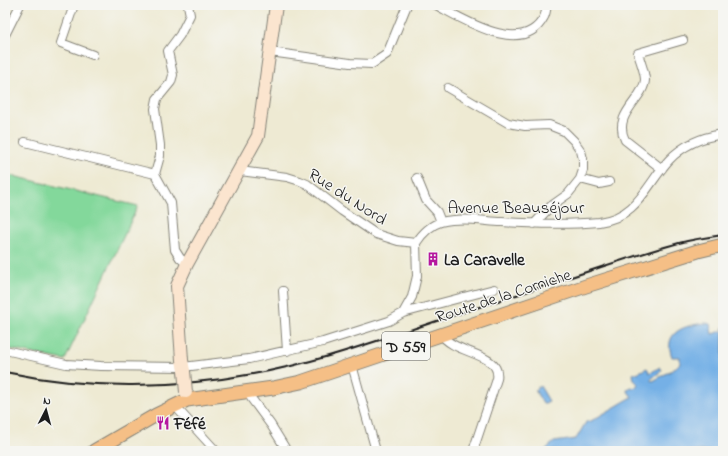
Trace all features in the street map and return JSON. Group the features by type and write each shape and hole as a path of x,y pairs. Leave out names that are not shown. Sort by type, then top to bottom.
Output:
{"main road":[{"name":"Route de la Corniche","path":"94,451 187,396 248,392 301,382 586,286 698,251 723,245"}],"street":[{"path":"5,35 20,5"},
{"path":"74,5 61,43 93,55"},
{"path":"187,264 180,258 175,250 171,204 155,174 160,156 160,145 155,109 157,99 171,82 172,76 168,51 180,35 190,15 188,5"},
{"path":"187,396 183,369 177,286 187,264 240,171 258,136 276,5"},
{"path":"270,52 350,63 372,64 387,54 407,5"},
{"path":"436,5 493,33 508,36 522,35 535,28 544,17 547,5"},
{"path":"662,169 625,140 623,135 624,118 628,109 643,87 645,80 638,53 683,40"},
{"path":"448,88 508,123 525,126 549,125 564,131 574,141 583,159 583,170 580,179 568,194 551,206 534,224"},
{"name":"Avenue Beauséjour","path":"416,243 424,233 441,222 466,219 534,224 599,222 618,217 632,208 670,159 689,144 703,138 723,134"},
{"path":"25,142 155,174"},
{"name":"Rue du Nord","path":"240,171 287,177 300,181 307,184 342,211 376,234 398,241 416,243"},
{"path":"417,178 426,200 437,212 441,222"},
{"path":"580,179 599,184 609,182"},
{"path":"403,313 412,297 416,281 416,243"},
{"path":"5,350 66,364 183,369 249,359 323,342 382,323 403,313 494,289"},
{"path":"283,291 287,351"},
{"path":"441,334 444,340 462,350 491,362 497,369 497,379 473,451"},
{"path":"352,365 376,451"},
{"path":"248,392 271,425 286,451"},
{"path":"174,405 216,451"}],"green space":[{"path":"5,174 138,206 65,360 5,348"}],"water":[{"path":"706,323 710,324 712,334 722,331 723,327 723,451 544,451 554,442 576,439 586,422 591,421 632,397 627,390 631,387 635,388 638,384 634,380 633,374 647,368 650,373 660,367 662,370 650,380 653,381 674,369 680,363 680,357 672,357 670,341 673,335 684,328"},
{"path":"540,386 549,401 543,404 535,390"}],"railway":[{"path":"5,372 66,382 129,385 191,382 253,374 292,366 350,350 664,247 690,240 723,235"}],"place":[{"name":"La Caravelle","path":"433,259"},
{"name":"Féfé","path":"163,423"}]}
